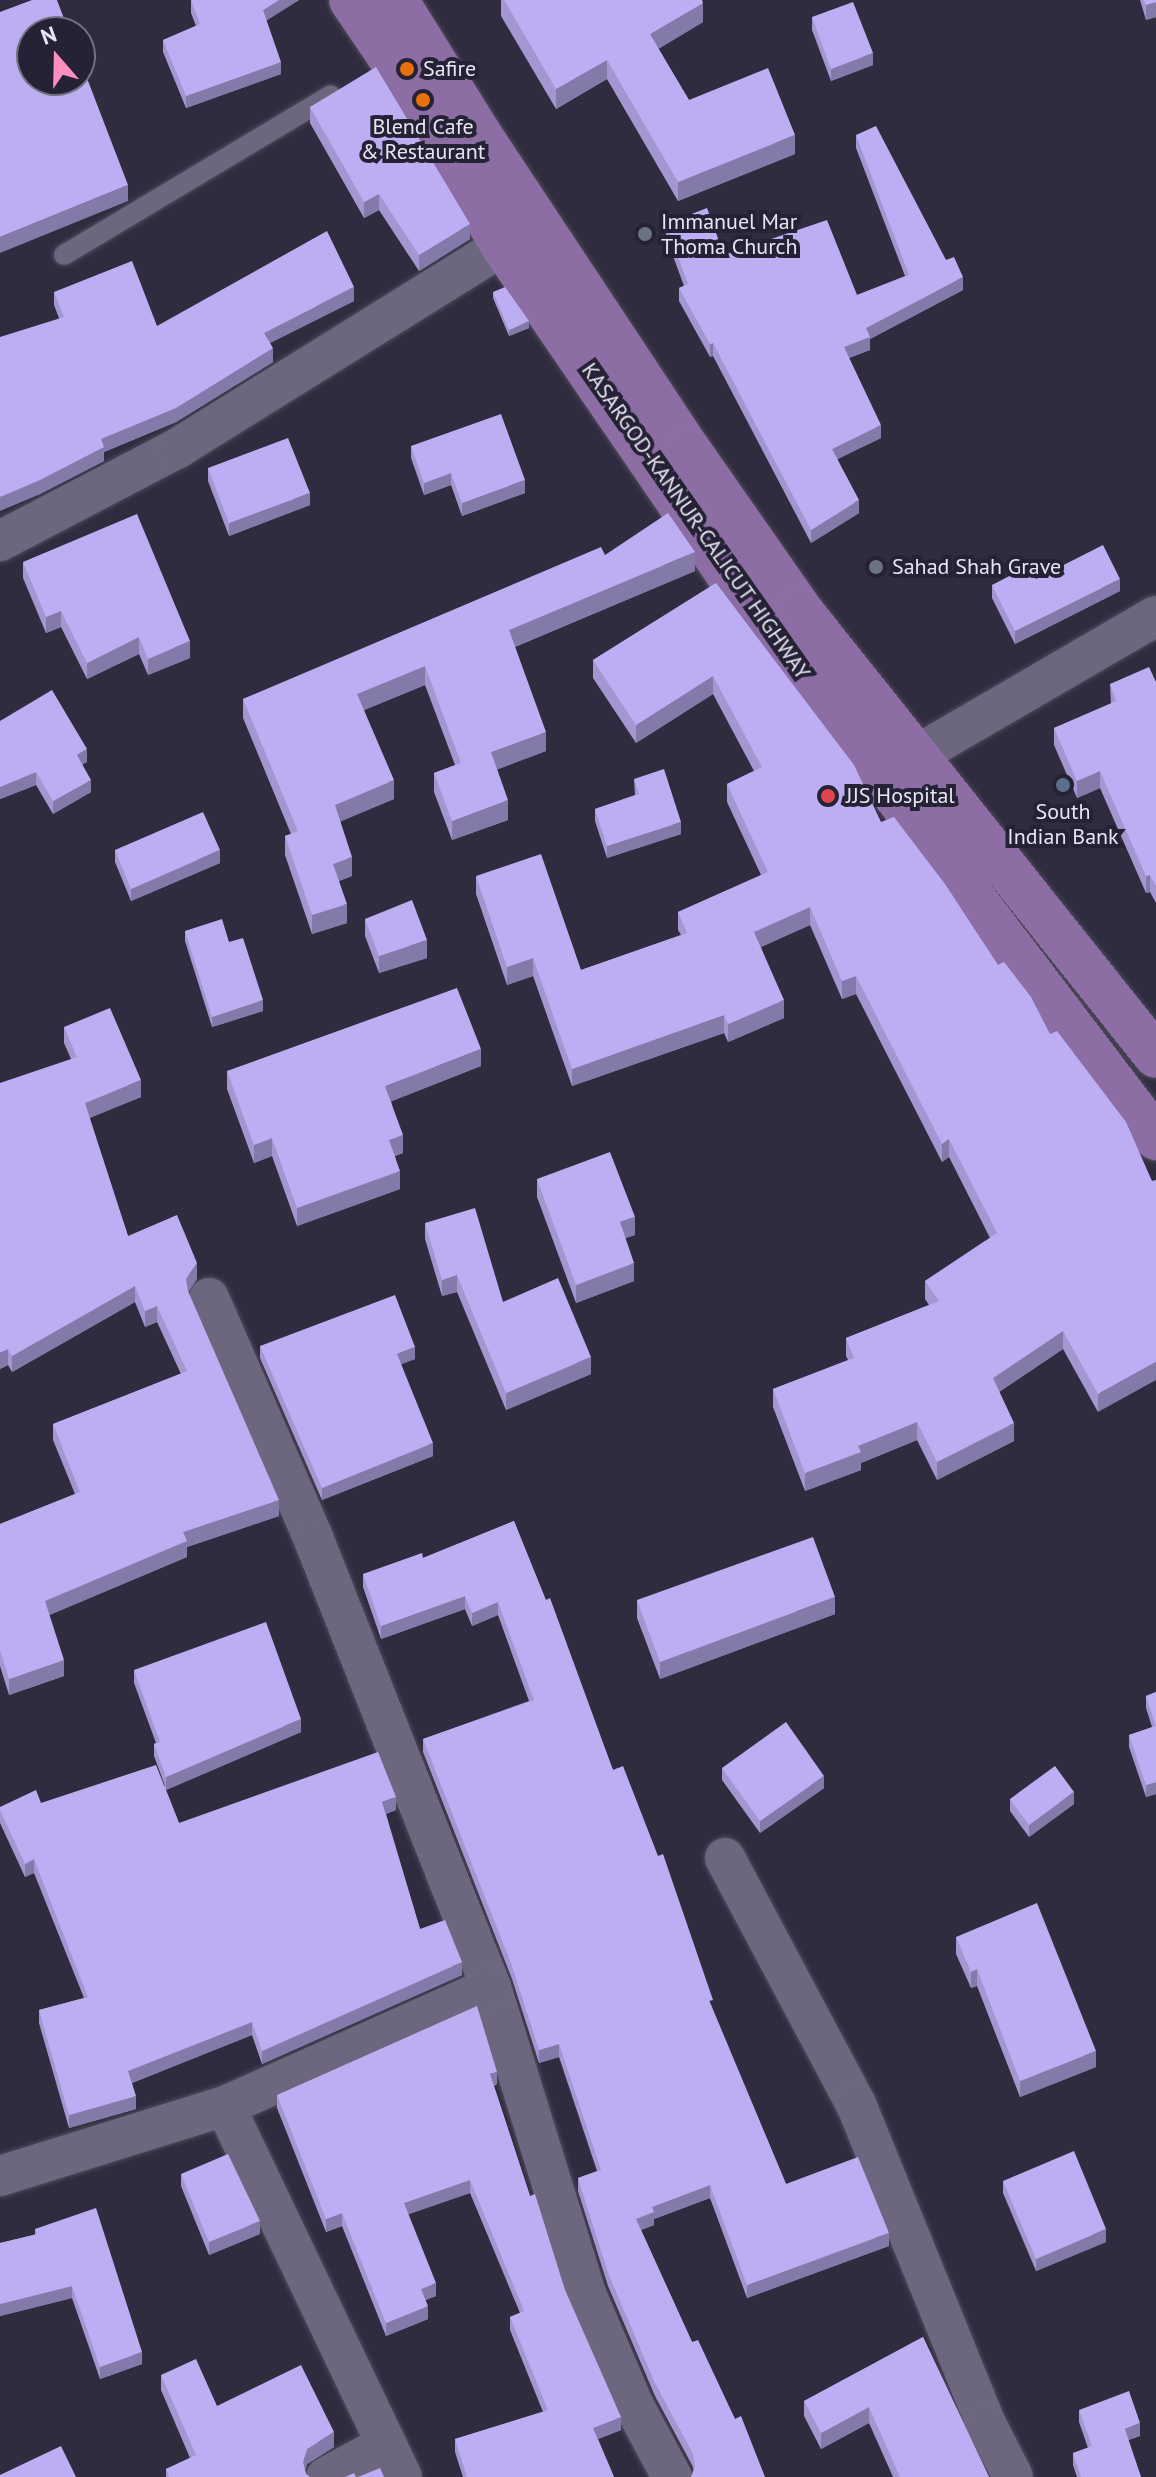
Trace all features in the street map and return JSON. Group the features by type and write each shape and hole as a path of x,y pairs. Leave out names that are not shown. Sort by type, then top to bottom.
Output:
{"highway":[{"name":"KASARGOD-KANNUR-CALICUT HIGHWAY","path":"351,0 384,63 503,246 730,578 1156,1138"},
{"name":"KASARGOD-KANNUR-CALICUT HIGHWAY","path":"396,0 480,135 688,449 801,611 1156,1056"}],"street":[{"path":"0,541 178,448 503,246"},
{"path":"917,755 1156,616"},
{"path":"209,1298 314,1540 491,1987 586,2294 634,2406 672,2477"},
{"path":"725,1858 856,2104 986,2424 1013,2477"},
{"path":"0,2176 225,2106 491,1987"},
{"path":"225,2106 394,2461 326,2477"}],"lane":[{"path":"64,255 350,83"}],"building":[{"path":"32,0 57,0 63,16 16,16 16,96 94,96 128,185 0,237 0,12"},
{"path":"191,0 279,0 263,10 281,62 186,96 163,40 200,24"},
{"path":"504,0 702,0 703,3 650,34 689,100 768,68 795,135 678,182 607,60 556,89"},
{"path":"853,2 873,53 831,69 812,17"},
{"path":"376,67 470,224 419,255 379,194 364,202 310,107"},
{"path":"876,126 946,260 954,257 963,277 866,328 870,337 844,347 881,425 832,449 859,500 811,530 713,343 710,344 679,288 688,284 666,224 707,208 724,255 827,220 857,295 909,275 856,135"},
{"path":"327,231 354,287 264,333 273,348 176,408 101,439 104,447 0,497 0,337 64,317 54,292 132,261 157,326"},
{"path":"505,287 529,321 509,330 493,292"},
{"path":"501,414 525,480 462,503 451,473 424,483 411,446"},
{"path":"288,438 310,493 229,523 208,468"},
{"path":"668,513 695,552 509,630 546,732 491,752 508,800 452,821 434,773 461,763 425,666 357,694 394,780 335,805 352,857 333,864 347,904 312,915 285,836 298,831 243,699 601,547 605,555"},
{"path":"137,514 190,641 148,659 139,637 87,663 61,611 46,617 23,562"},
{"path":"1103,545 1120,579 1015,631 992,585 1029,566 1036,579"},
{"path":"716,583 854,765 881,822 894,817 945,884 998,965 1004,962 1031,997 1050,1034 1057,1031 1126,1122 1152,1181 1156,1180 1156,1362 1098,1394 1063,1331 993,1378 1014,1423 937,1462 917,1422 858,1446 861,1452 805,1473 773,1389 854,1358 846,1338 939,1301 925,1281 997,1233 949,1139 942,1144 856,976 842,981 810,907 754,932 784,1000 728,1024 724,1015 572,1069 533,958 507,967 476,876 541,854 581,970 687,933 678,912 768,872 727,784 762,767 713,676 636,725 593,660"},
{"path":"1149,667 1156,682 1156,886 1150,875 1146,876 1100,771 1077,781 1054,728 1116,701 1110,684"},
{"path":"52,690 87,749 77,755 91,780 53,801 36,772 0,787 0,721"},
{"path":"664,769 681,822 607,846 595,809 639,794 634,779"},
{"path":"203,812 220,850 131,889 115,850"},
{"path":"412,900 427,940 379,956 365,919"},
{"path":"222,919 229,942 243,938 263,1000 212,1017 185,931"},
{"path":"457,988 481,1049 385,1086 403,1135 389,1140 400,1171 297,1208 272,1138 254,1145 227,1071"},
{"path":"110,1008 141,1080 85,1103 128,1236 177,1215 197,1263 186,1279 188,1291 279,1500 183,1532 187,1541 45,1601 64,1660 9,1679 0,1650 0,1524 80,1492 53,1424 187,1371 157,1306 145,1311 135,1286 12,1356 8,1349 0,1353 0,1083 77,1057 64,1027"},
{"path":"610,1152 635,1217 620,1222 634,1263 576,1285 537,1179"},
{"path":"475,1208 503,1302 558,1278 591,1357 506,1393 457,1275 442,1280 425,1223"},
{"path":"395,1295 415,1347 397,1354 433,1443 322,1488 260,1346"},
{"path":"514,1521 546,1600 550,1598 613,1770 623,1766 658,1856 663,1854 713,2000 709,2001 786,2184 858,2157 889,2233 747,2285 710,2185 652,2207 654,2212 636,2219 692,2342 698,2340 735,2419 741,2416 765,2477 691,2477 695,2466 693,2454 655,2383 608,2273 578,2178 601,2170 559,2044 539,2050 512,1966 423,1739 534,1700 498,1602 472,1613 465,1596 381,1626 363,1574 422,1553 423,1558"},
{"path":"813,1537 835,1597 660,1662 637,1600"},
{"path":"266,1622 301,1719 166,1777 154,1744 160,1742 134,1670"},
{"path":"1156,1692 1156,1726 1146,1696"},
{"path":"786,1722 824,1776 760,1821 722,1768"},
{"path":"1156,1726 1156,1782 1146,1785 1129,1735"},
{"path":"378,1752 396,1797 382,1802 420,1929 445,1920 462,1962 262,2051 252,2022 128,2071 136,2096 69,2115 39,2010 88,1997 34,1859 25,1864 0,1807 36,1790 41,1803 156,1765 179,1823"},
{"path":"1055,1766 1074,1792 1029,1825 1010,1799"},
{"path":"1037,1903 1096,2051 1020,2081 977,1969 971,1972 956,1937"},
{"path":"477,2006 497,2072 490,2074 530,2196 535,2194 565,2290 621,2417 593,2428 614,2477 467,2477 455,2439 548,2410 510,2317 524,2311 470,2180 404,2203 436,2283 421,2289 428,2306 386,2323 342,2213 326,2219 277,2095"},
{"path":"1074,2151 1106,2229 1036,2259 1003,2181"},
{"path":"228,2154 260,2221 209,2242 181,2174"},
{"path":"96,2208 142,2352 100,2367 72,2286 0,2304 0,2243 37,2234 35,2229"},
{"path":"923,2337 989,2477 900,2477 869,2407 821,2433 804,2401"},
{"path":"196,2359 217,2406 301,2365 334,2432 307,2449 303,2462 310,2477 169,2477 166,2469 196,2455 161,2375"},
{"path":"1129,2391 1140,2423 1125,2429 1141,2477 1081,2477 1073,2453 1092,2446 1079,2410"},
{"path":"61,2446 76,2477 0,2477 0,2475"},
{"path":"380,2468 384,2477 358,2477"}],"place":[{"name":"Safire","path":"407,69"},
{"name":"Blend Cafe & Restaurant","path":"423,100"},
{"name":"Immanuel Mar Thoma Church","path":"645,234"},
{"name":"Sahad Shah Grave","path":"876,567"},
{"name":"South Indian Bank","path":"1063,785"},
{"name":"JJS Hospital","path":"828,796"}]}
